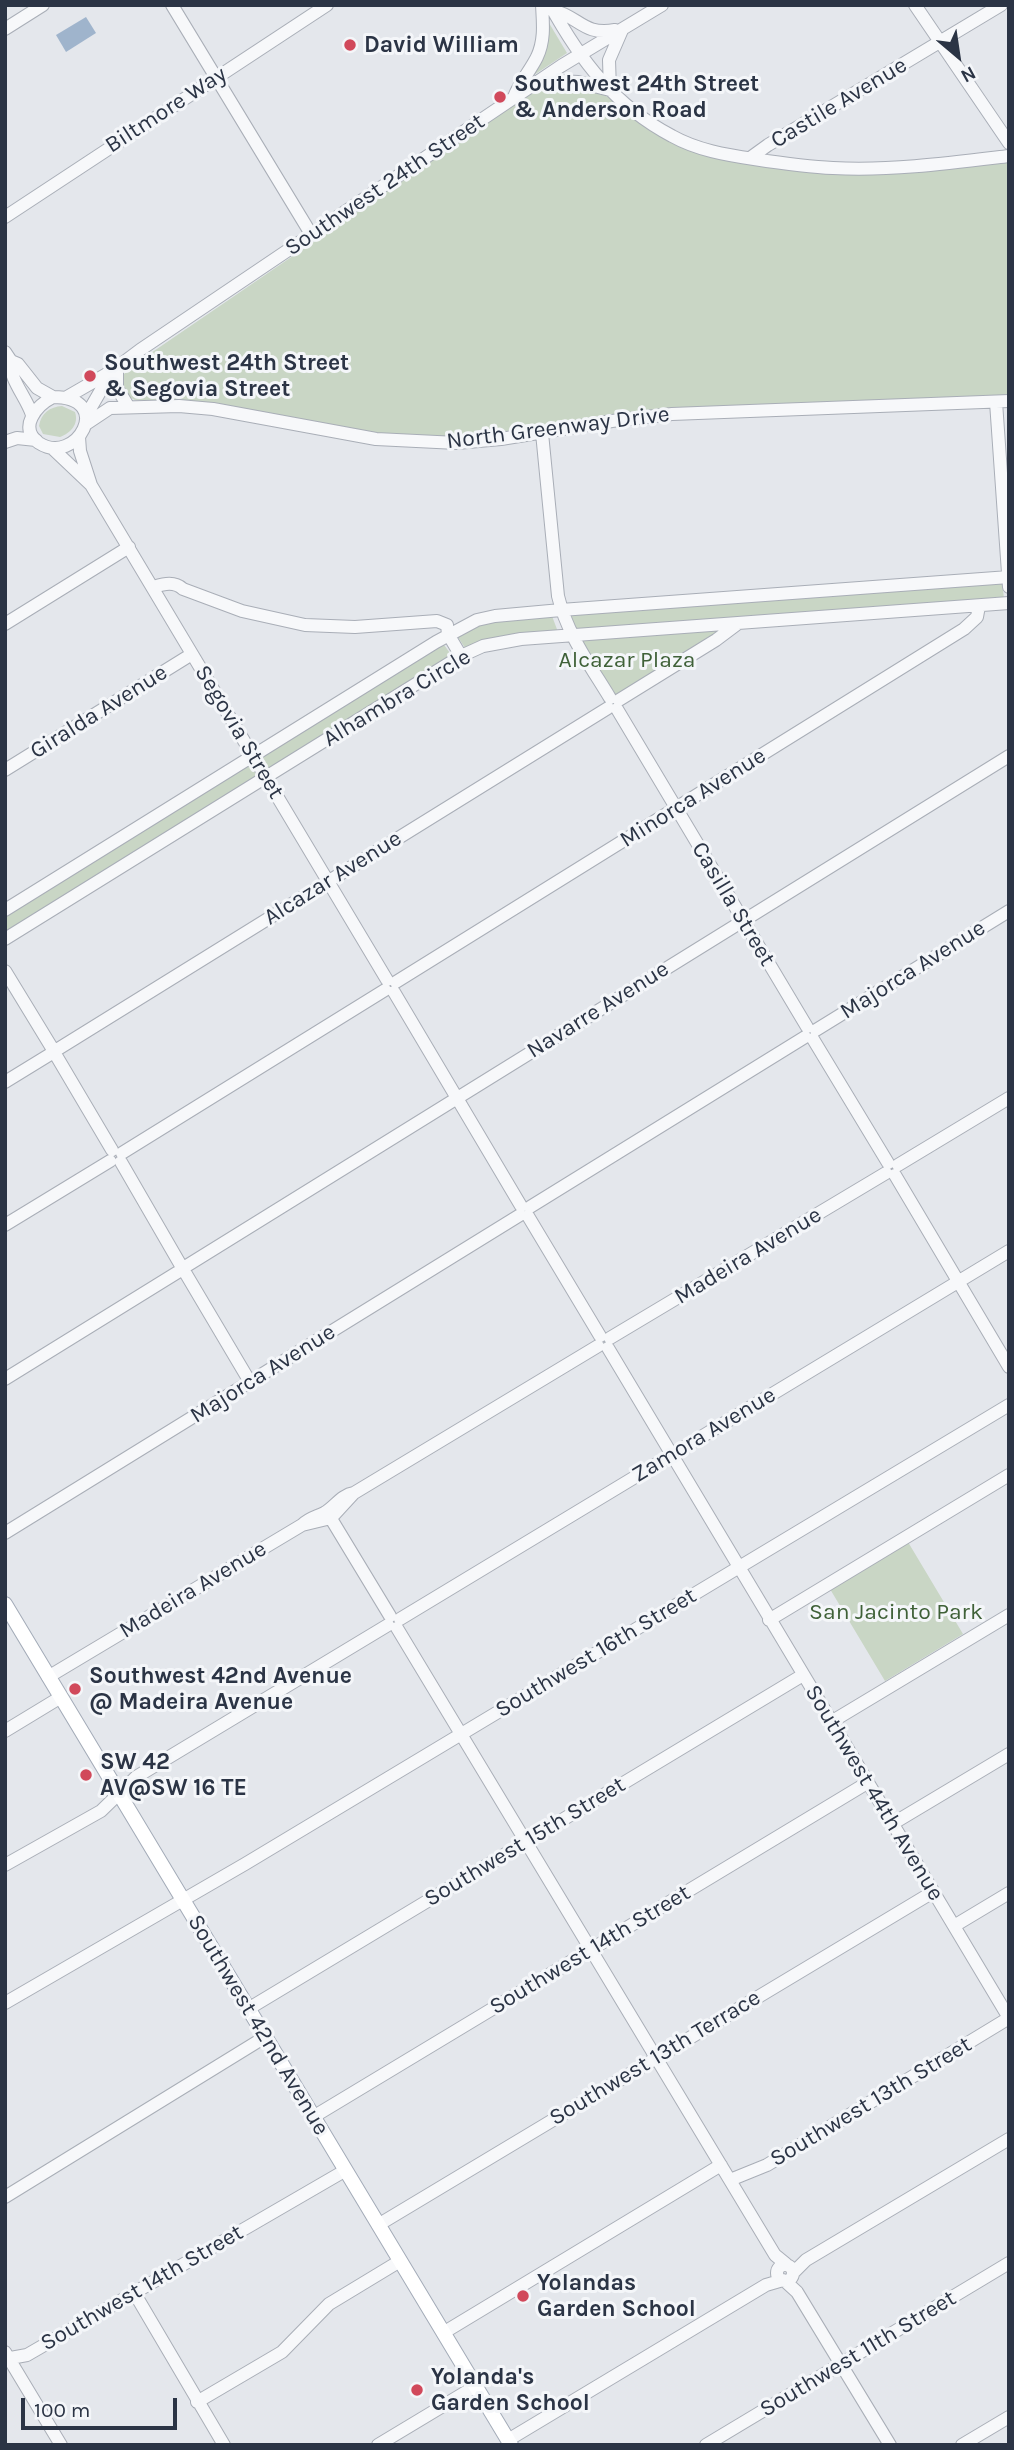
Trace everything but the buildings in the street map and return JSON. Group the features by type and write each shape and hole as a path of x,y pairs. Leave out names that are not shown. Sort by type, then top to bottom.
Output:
{"main road":[{"name":"Southwest 42nd Avenue","path":"5,1604 510,2442"}],"street":[{"path":"5,29 43,5"},
{"path":"172,5 312,234"},
{"name":"Biltmore Way","path":"5,216 327,5"},
{"name":"Southwest 24th Street","path":"66,398 115,369 579,54 662,5"},
{"path":"915,5 1009,143"},
{"name":"Castile Avenue","path":"750,158 1001,5"},
{"path":"550,6 568,13 584,28 596,32 622,29 609,60 610,90"},
{"path":"550,6 579,54 610,90 674,138 703,149 803,166 875,169 1009,156"},
{"path":"514,97 518,85 540,50 550,6"},
{"path":"541,80 578,82 610,90"},
{"path":"5,442 17,438 36,440 52,448 70,444 79,437 86,420 82,405 37,388 8,356"},
{"path":"8,356 9,369 26,397 32,415 30,427 36,440"},
{"path":"115,369 117,388 128,406"},
{"name":"Southwest 24th Street","path":"86,420 92,403 115,369"},
{"path":"32,415 41,404 66,398"},
{"name":"North Greenway Drive","path":"66,398 110,408"},
{"path":"1002,402 1009,587"},
{"name":"North Greenway Drive","path":"86,420 110,408 128,406 213,409 358,436 413,442 474,442 621,419 672,414 1002,402"},
{"name":"Casilla Street","path":"542,433 558,596 572,636 1009,1367"},
{"name":"Segovia Street","path":"79,437 80,451 91,485 738,1568"},
{"name":"Segovia Street","path":"52,448 91,485"},
{"path":"5,624 129,547"},
{"name":"Alhambra Circle","path":"5,910 469,623 485,618 561,610 1009,577"},
{"path":"156,591 173,584 242,611 305,625 355,627 430,620 447,625 448,635 461,656"},
{"name":"Alhambra Circle","path":"5,939 461,656 484,646 572,636 1009,603"},
{"name":"Minorca Avenue","path":"5,1225 969,626 977,617 979,606"},
{"name":"Alcazar Avenue","path":"5,1082 614,704 716,640 736,624"},
{"name":"Giralda Avenue","path":"5,770 192,654"},
{"name":"Navarre Avenue","path":"5,1379 1009,756"},
{"name":"Majorca Avenue","path":"5,1533 1009,911"},
{"path":"5,971 250,1382"},
{"name":"Madeira Avenue","path":"48,1677 302,1525 329,1514 354,1493 1009,1098"},
{"name":"Zamora Avenue","path":"5,1866 101,1811 136,1777 1009,1251"},
{"name":"Southwest 16th Street","path":"5,2003 182,1901 1009,1405"},
{"path":"769,1620 1009,1475"},
{"path":"329,1514 890,2445"},
{"name":"Southwest 44th Avenue","path":"738,1568 1009,2018"},
{"path":"831,1723 1009,1615"},
{"name":"Southwest 15th Street","path":"248,2009 803,1675"},
{"path":"5,1731 61,1697"},
{"path":"892,1824 1009,1754"},
{"name":"Southwest 14th Street","path":"313,2117 867,1783"},
{"name":"Southwest 13th Terrace","path":"378,2225 933,1892"},
{"path":"954,1926 1009,1893"},
{"name":"Southwest 13th Street","path":"730,2180 767,2165 1009,2018"},
{"path":"5,2197 265,2037"},
{"path":"510,2442 1009,2139"},
{"path":"443,2333 721,2165"},
{"name":"Southwest 14th Street","path":"6,2356 27,2355 346,2170"},
{"path":"197,2402 282,2353 329,2304 400,2261"},
{"name":"Southwest 11th Street","path":"706,2445 1009,2263"},
{"path":"135,2294 223,2445"},
{"path":"6,2356 61,2445"},
{"path":"377,2445 476,2386"},
{"path":"962,2445 1009,2417"}],"green space":[{"path":"549,23 567,53 528,79"},
{"path":"558,85 597,91 656,132 802,171 1009,160 1009,396 760,406 464,438 411,437 352,430 176,400 135,400 125,395 122,376 132,366 534,91"},
{"path":"62,406 75,412 73,428 60,437 43,434 39,426 44,414 50,409"},
{"path":"1002,581 1004,599 575,629 567,615"},
{"path":"552,616 558,632 494,638 465,648 456,634 488,621"},
{"name":"Alcazar Plaza","path":"723,628 616,695 581,641"},
{"path":"442,642 452,656 270,770 261,756"},
{"path":"249,763 258,777 5,934 5,917"},
{"name":"San Jacinto Park","path":"908,1542 963,1634 885,1681 830,1589"}],"water":[{"path":"86,17 96,33 66,52 56,35"}],"place":[{"name":"David William","path":"350,45"},
{"name":"Southwest 24th Street & Anderson Road","path":"500,97"},
{"name":"Southwest 24th Street & Segovia Street","path":"90,376"},
{"name":"Southwest 42nd Avenue @ Madeira Avenue","path":"75,1689"},
{"name":"SW 42 AV@SW 16 TE","path":"86,1775"},
{"name":"Yolandas Garden School","path":"523,2296"},
{"name":"Yolanda's Garden School","path":"417,2390"}]}
